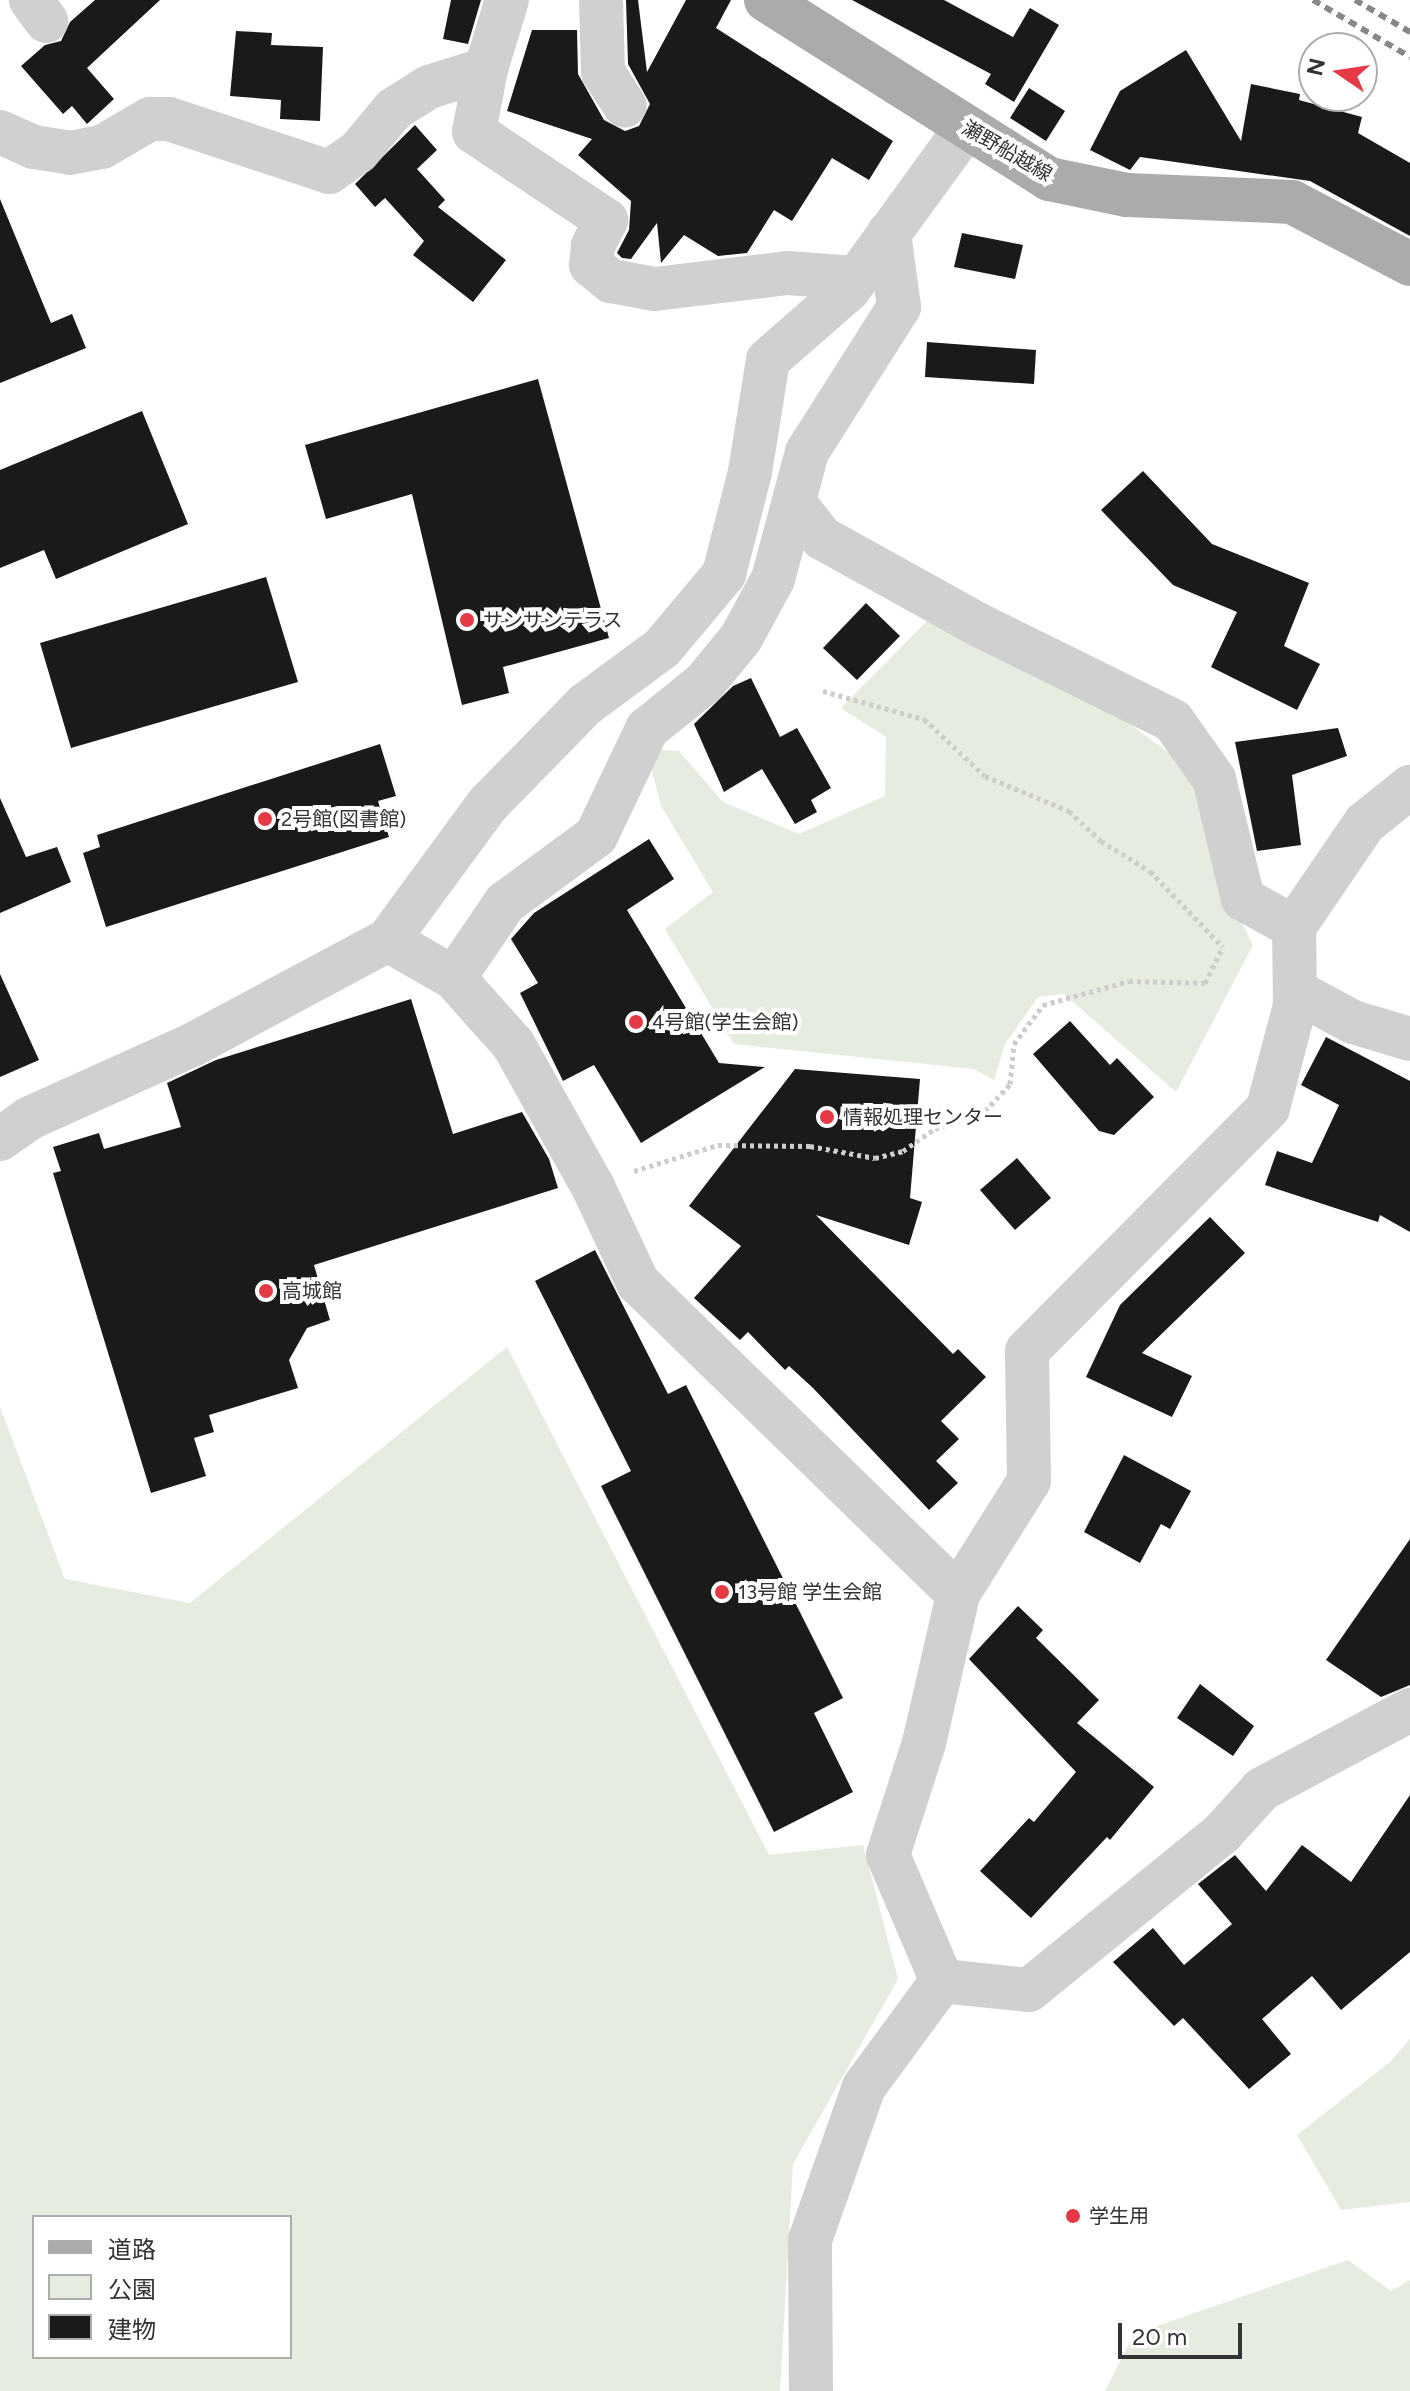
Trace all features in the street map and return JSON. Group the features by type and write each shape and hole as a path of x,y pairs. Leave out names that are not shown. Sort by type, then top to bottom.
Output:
{"main road":[{"name":"瀬野船越線","path":"766,0 1049,179 1127,195 1292,202 1410,264"}],"street":[{"path":"507,0 486,69 474,132 606,220 593,246 591,265 611,281 655,289 787,273 856,278"},
{"path":"601,0 603,72 625,106"},
{"path":"0,132 34,147 70,153 102,147 150,119 169,119 329,172 358,152 394,109 429,87 486,69"},
{"path":"0,1139 30,1118 194,1044 388,940 488,804 586,704 662,648 724,574 750,472 768,360 856,278 966,128"},
{"path":"454,978 505,903 596,836 647,729 704,683 741,638 773,579 796,505 807,452 899,307 889,233"},
{"path":"796,505 822,538 981,626 1173,721 1214,779 1243,899 1278,918 1295,991 1268,1108 1027,1351 1029,1481 958,1594 924,1743 888,1855 942,1981"},
{"path":"1278,918 1365,823 1410,787"},
{"path":"388,940 454,978 513,1044 593,1187 638,1283 958,1594"},
{"path":"1295,991 1353,1022 1410,1039"},
{"path":"942,1981 1029,1990 1222,1833 1262,1789 1410,1710"},
{"path":"811,2391 810,2240 864,2087 942,1981"}],"path":[{"path":"823,691 924,719 985,776 1069,811 1101,841 1150,871 1223,947"},
{"path":"593,1187 718,1145 810,1146 875,1158 903,1151 935,1129 985,1111 1010,1084 1014,1044 1043,1005 1129,981 1205,983 1223,947 1278,918"}],"green space":[{"path":"932,616 1119,716 1188,767 1212,863 1253,945 1176,1092 1064,994 1038,997 1005,1044 994,1080 974,1069 734,1044 665,929 713,892 661,806 646,749 679,751 723,802 799,834 885,796 886,737 841,708"},
{"path":"507,1347 769,1855 863,1845 898,1979 793,2164 780,2391 0,2391 0,1407 65,1579 190,1603"},
{"path":"1410,2039 1410,2202 1341,2210 1297,2135 1390,2062"},
{"path":"1348,2260 1391,2291 1410,2280 1410,2391 1105,2391 1134,2334"}],"building":[{"path":"95,0 160,0 87,68 114,99 87,124 72,106 63,114 21,66 45,45 61,41 70,22"},
{"path":"451,0 481,0 468,44 443,39"},
{"path":"626,0 638,0 647,72 686,0 731,0 716,28 893,141 869,180 832,158 792,221 774,210 747,253 718,256 684,235 661,263 657,223 631,259 622,258 617,253 629,230 631,201 578,155 592,139 507,111 532,30 577,30 578,74 604,120 625,131 639,126 650,104 628,64"},
{"path":"852,0 944,0 1013,37 1030,8 1059,25 1014,102 985,84 991,74"},
{"path":"236,31 272,33 271,45 323,47 320,121 280,119 281,100 230,96"},
{"path":"1186,50 1241,141 1251,84 1298,94 1298,112 1343,112 1362,117 1358,133 1410,163 1410,236 1310,181 1140,157 1130,170 1090,150 1120,91"},
{"path":"1029,88 1065,111 1046,141 1010,118"},
{"path":"415,125 437,150 417,169 445,200 438,207 506,260 473,302 413,255 424,241 385,198 375,207 355,184"},
{"path":"0,199 51,323 72,314 86,348 0,383"},
{"path":"962,233 1023,245 1015,279 954,267"},
{"path":"927,342 1036,350 1034,384 925,377"},
{"path":"538,379 609,638 503,667 509,693 462,705 412,494 326,519 305,445"},
{"path":"142,411 188,524 56,579 44,550 0,568 0,470"},
{"path":"1143,471 1212,544 1309,583 1284,646 1320,664 1297,710 1211,667 1237,612 1173,585 1101,510"},
{"path":"266,577 298,682 71,748 40,643"},
{"path":"866,603 900,636 857,680 823,648"},
{"path":"751,678 780,737 797,728 831,788 811,800 817,812 795,824 762,769 724,792 694,724 733,686"},
{"path":"1338,728 1347,756 1292,775 1301,845 1257,851 1235,742"},
{"name":"2号館(図書館)","path":"380,744 396,796 378,801 389,837 106,927 83,853 100,847 97,835"},
{"path":"0,798 26,857 57,847 71,882 0,913"},
{"name":"4号館(学生会館)","path":"649,839 674,879 627,910 719,1063 765,1067 641,1143 594,1065 563,1081 520,993 538,983 511,939 534,913"},
{"path":"0,974 39,1060 0,1077"},
{"path":"411,999 453,1134 522,1112 549,1159 558,1188 314,1265 330,1320 307,1328 289,1360 298,1388 209,1415 214,1432 194,1438 206,1476 151,1493 53,1173 61,1171 53,1147 99,1133 104,1149 181,1127 167,1083 216,1060"},
{"path":"1070,1021 1110,1065 1117,1058 1154,1097 1114,1135 1099,1131 1033,1054"},
{"path":"1326,1037 1410,1081 1410,1232 1380,1215 1378,1222 1265,1185 1277,1151 1312,1163 1339,1105 1301,1085"},
{"path":"795,1069 920,1079 910,1198 922,1202 909,1245 816,1215 953,1354 958,1349 986,1377 941,1421 959,1439 936,1461 958,1483 929,1510 789,1366 785,1370 748,1332 740,1340 694,1298 741,1246 689,1206"},
{"path":"1017,1158 1051,1198 1015,1230 980,1190"},
{"path":"1210,1217 1245,1253 1142,1353 1192,1376 1172,1417 1086,1377 1120,1305"},
{"name":"13号館 学生会館","path":"595,1250 668,1394 686,1385 843,1698 814,1713 853,1792 774,1832 601,1486 631,1471 535,1281"},
{"path":"1124,1455 1191,1491 1170,1529 1161,1524 1140,1563 1084,1532"},
{"path":"1410,1539 1410,1685 1381,1697 1326,1660"},
{"path":"1018,1606 1043,1630 1036,1638 1099,1700 1077,1723 1154,1787 1110,1840 1107,1837 1031,1918 980,1871 1029,1818 1034,1822 1076,1772 969,1659"},
{"path":"1200,1684 1254,1726 1233,1756 1177,1718"},
{"path":"1410,1795 1410,1952 1341,2010 1312,1976 1262,2019 1291,2054 1249,2089 1183,2018 1174,2026 1113,1962 1153,1928 1184,1965 1232,1924 1198,1884 1235,1855 1266,1891 1302,1845 1351,1882"}],"railway":[{"path":"1313,0 1410,57"},
{"path":"1355,0 1410,32"}],"place":[{"name":"サンサンテラス","path":"467,620"},
{"name":"2号館(図書館)","path":"265,819"},
{"name":"4号館(学生会館)","path":"636,1022"},
{"name":"情報処理センター","path":"827,1117"},
{"name":"高城館","path":"266,1291"},
{"name":"13号館 学生会館","path":"722,1592"},
{"name":"学生用","path":"1073,2216"}]}
